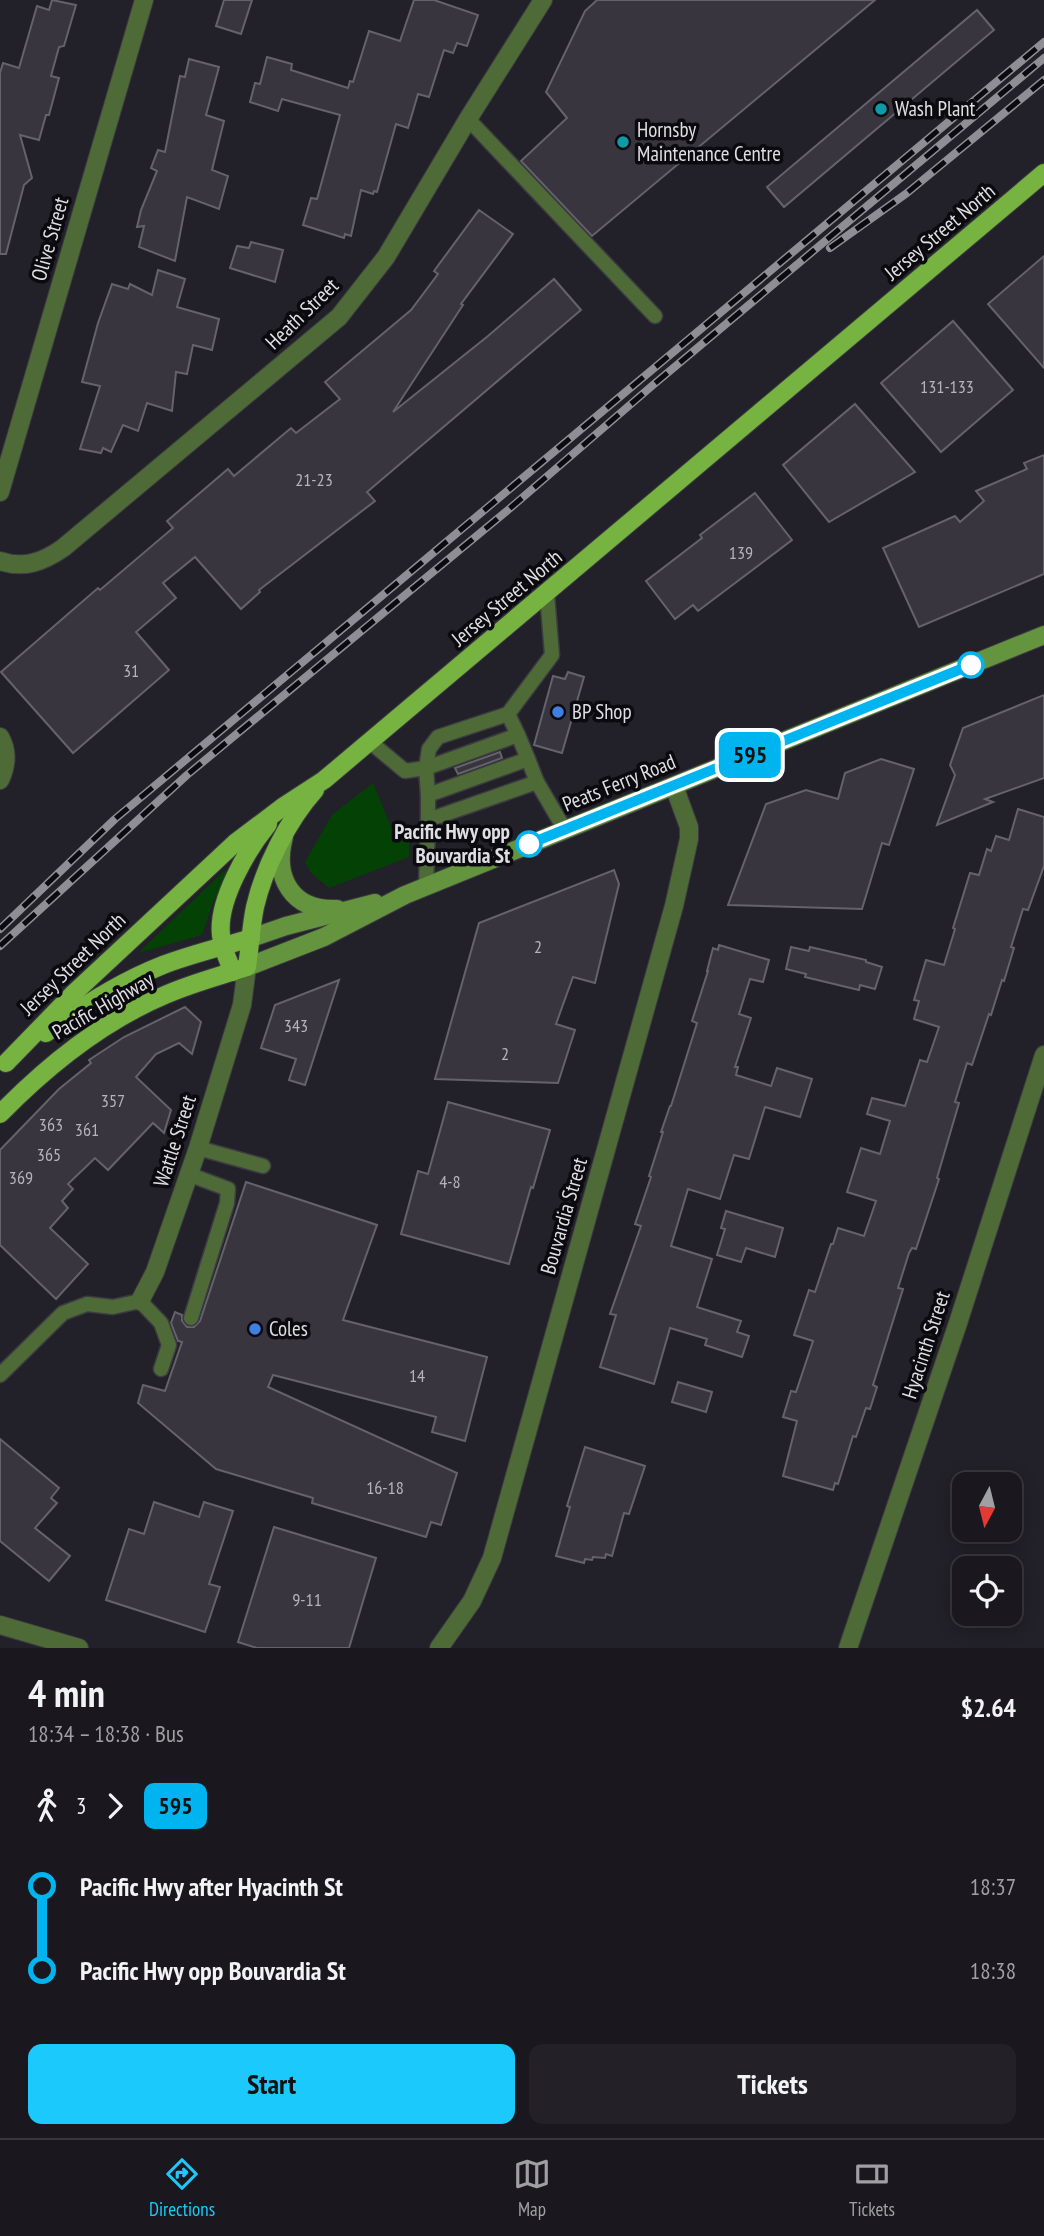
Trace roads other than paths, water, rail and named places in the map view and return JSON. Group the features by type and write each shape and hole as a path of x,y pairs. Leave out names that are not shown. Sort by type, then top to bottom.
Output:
{"main road":[{"name":"Jersey Street North","path":"3,1066 74,993 235,843 324,780 1044,173"},
{"name":"Peats Ferry Road","path":"251,938 426,887 1044,635"},
{"path":"240,969 251,938 255,908 262,885 284,837 312,793 324,780"},
{"path":"240,969 223,947 220,933 222,918 230,890 254,844 284,806"},
{"path":"284,837 281,852 282,874 292,893 300,900 321,908 359,907"},
{"name":"Peats Ferry Road","path":"240,969 324,937 405,895"},
{"name":"Pacific Highway","path":"3,1066 56,1026 111,990 163,965 251,938"},
{"name":"Pacific Highway","path":"0,1114 57,1060 108,1025 165,995 240,969"}],"street":[{"name":"Olive Street","path":"0,492 144,0"},
{"name":"Heath Street","path":"0,561 22,565 51,557 339,317 386,257 543,0"},
{"path":"0,737 6,751 0,780"},
{"name":"Bouvardia Street","path":"439,1648 472,1601 492,1558 674,906 689,839 689,827 674,786"},
{"name":"Wattle Street","path":"141,1301 155,1272 198,1148 242,1005 240,969"},
{"name":"Hyacinth Street","path":"848,1648 958,1323 1044,1055"},
{"path":"0,1625 79,1648"}],"lane":[{"path":"468,119 654,316"},
{"path":"426,887 429,820 426,768 429,749 438,737 508,715 552,655 547,594"},
{"path":"508,715 537,782 565,830"},
{"path":"369,741 405,771 426,768 518,735"},
{"path":"428,794 528,760"},
{"path":"429,820 537,782"},
{"path":"198,1148 263,1166"},
{"path":"188,1174 228,1189 227,1203 191,1318"},
{"path":"0,1376 63,1313 87,1304 113,1307 141,1301 161,1324 169,1345 162,1369"}],"railway":[{"path":"0,929 115,819 1044,42"},
{"path":"0,946 187,775 508,510 1044,58"},
{"path":"830,248 907,193 1044,80"}],"place":[{"name":"Wash Plant","path":"881,109"},
{"name":"Hornsby Maintenance Centre","path":"623,142"},
{"name":"BP Shop","path":"558,712"},
{"name":"Pacific Hwy opp Bouvardia St","path":"529,844"},
{"name":"Coles","path":"255,1329"}]}
